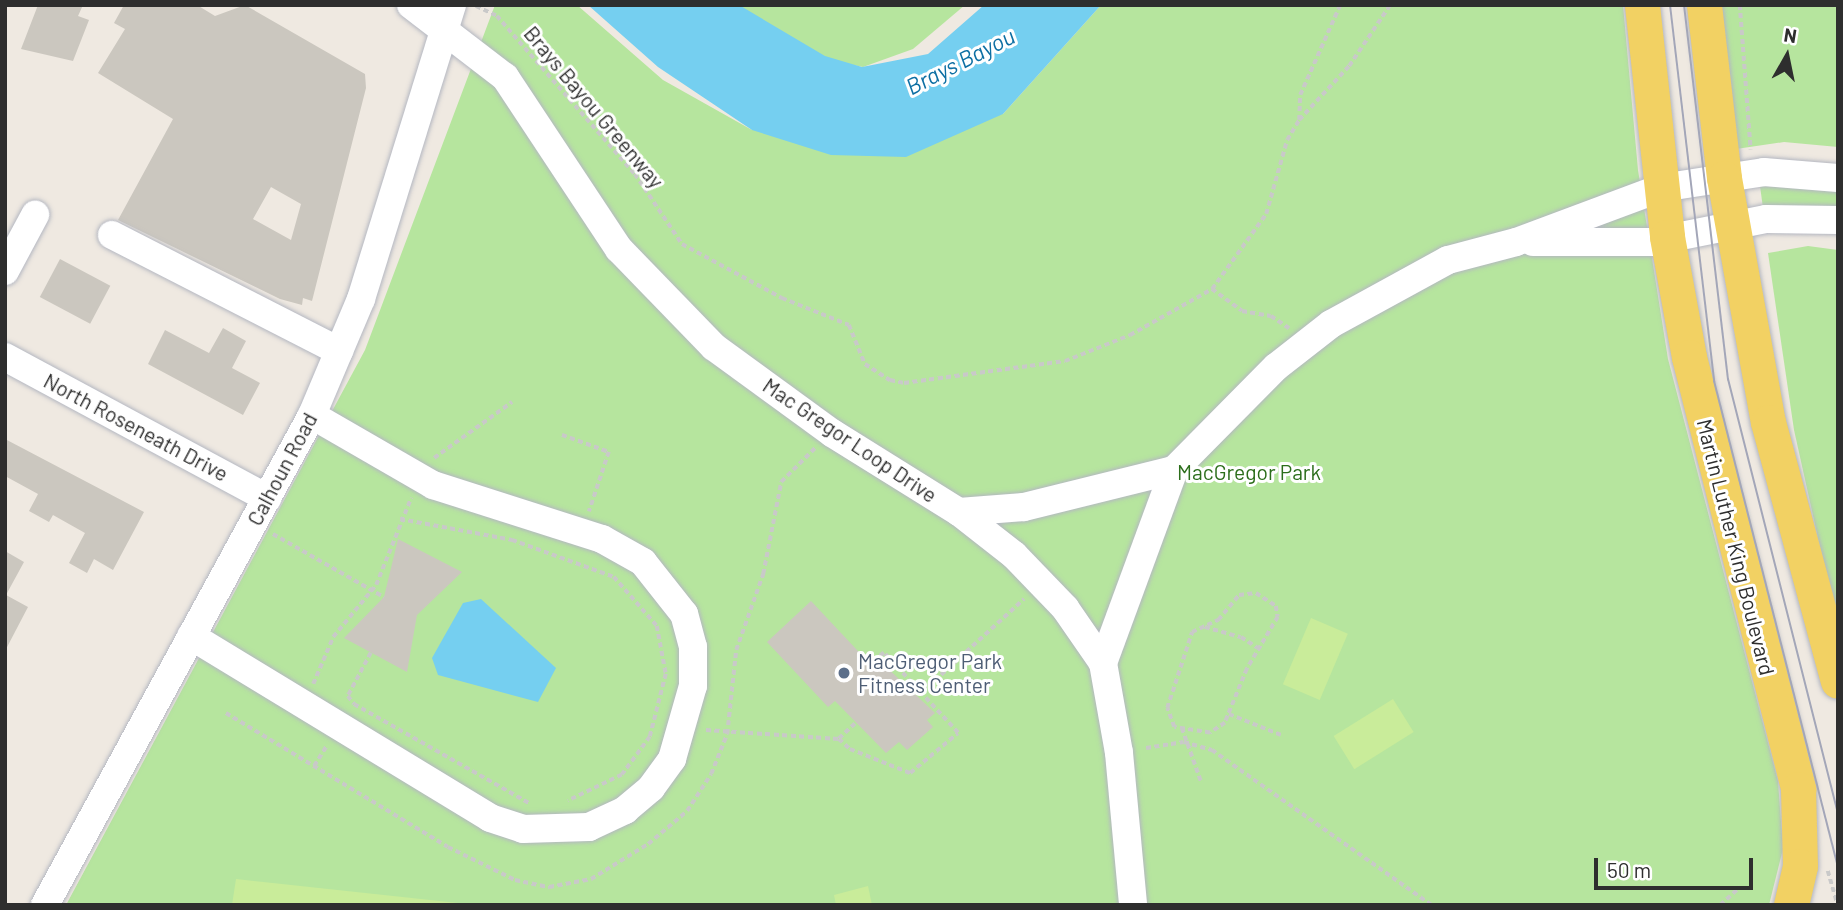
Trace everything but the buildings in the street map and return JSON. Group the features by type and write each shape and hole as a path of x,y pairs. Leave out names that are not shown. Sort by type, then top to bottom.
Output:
{"main road":[{"name":"Martin Luther King Boulevard","path":"1642,5 1667,237 1689,357 1798,789 1800,866 1791,905"},
{"path":"1704,5 1724,178 1769,422 1838,681"}],"street":[{"name":"Mac Gregor Loop Drive","path":"411,5 449,16 505,77 586,200 667,303 714,347 832,433 959,512 1042,582 1103,663 1121,765 1133,905"},
{"name":"Calhoun Road","path":"45,905 312,415 383,234 449,16"},
{"path":"1103,663 1174,470 1304,346 1390,289 1437,266 1516,242 1661,188 1786,172 1838,177"},
{"path":"5,271 35,215"},
{"path":"1516,242 1667,237 1783,217 1838,220"},
{"path":"112,235 199,284 339,351"},
{"name":"North Roseneath Drive","path":"5,357 267,498"},
{"path":"191,636 490,817 523,829 558,831 589,827 634,803 672,759 684,726 693,686 693,647 684,614 643,562 583,533 419,476 312,415"},
{"path":"959,512 1024,507 1174,470"}],"path":[{"name":"Brays Bayou Greenway","path":"475,5 497,16 635,174 682,244 782,298 849,325 858,354 890,380 1065,361 1172,314 1212,289 1266,214 1287,140 1299,120 1349,66 1390,5"},
{"name":"Brays Bayou Greenway","path":"1299,120 1300,95 1340,5"},
{"path":"1740,5 1751,152 1763,151"},
{"path":"1212,289 1241,311 1279,320 1304,346"},
{"path":"303,703 333,636 371,591 419,476 433,459 512,402"},
{"path":"226,713 448,847 515,880 549,887 591,879 648,844 687,811 711,774 727,734 736,650 763,574 781,482 832,433"},
{"path":"562,435 609,452 583,533"},
{"path":"401,519 512,540 614,577 646,608 665,651 666,674 656,718 645,747 622,775 584,797 560,804"},
{"path":"253,523 384,597"},
{"path":"922,692 1042,582"},
{"path":"1256,593 1276,606 1278,617 1258,648 1219,730 1210,733 1182,728 1169,721 1167,708 1183,646 1202,627 1218,620 1239,595 1256,593"},
{"path":"1202,627 1241,637 1258,648"},
{"path":"371,653 348,696 354,704 499,790 533,804"},
{"path":"656,718 727,734 839,739 850,749 910,773 958,733 884,653 870,664"},
{"path":"1228,714 1282,735"},
{"path":"839,739 855,724"},
{"path":"1182,728 1184,742 1201,781"},
{"path":"314,766 329,741"},
{"path":"1146,748 1184,742 1212,750 1432,905"},
{"path":"1825,866 1838,905"},
{"path":"1720,905 1740,887"}],"green space":[{"name":"MacGregor Park","path":"495,5 577,5 663,80 752,130 1003,114 1101,5 1623,5 1638,170 1668,359 1778,781 1783,849 1769,905 66,905 365,350"},
{"path":"733,5 965,5 913,49 863,67 803,55"},
{"path":"1715,5 1838,5 1838,147 1784,142 1736,149"},
{"path":"1760,186 1838,189 1838,208 1763,208"},
{"path":"1808,246 1838,250 1838,628 1794,430 1768,253"},
{"path":"1311,618 1348,634 1320,700 1283,684"},
{"path":"1393,699 1414,732 1354,769 1334,736"},
{"path":"236,879 458,903 460,905 232,905"},
{"path":"868,886 872,905 836,905 834,895"}],"water":[{"name":"Brays Bayou","path":"588,5 739,5 825,56 862,67 928,54 984,5 1101,5 1003,114 906,157 831,155 752,130 658,67"},
{"path":"481,599 556,668 538,702 438,675 432,658 463,603"}],"tram line":[{"path":"1670,5 1714,381 1838,867"},
{"path":"1684,5 1728,379 1838,815"}],"place":[{"name":"MacGregor Park Fitness Center","path":"844,673"}]}
